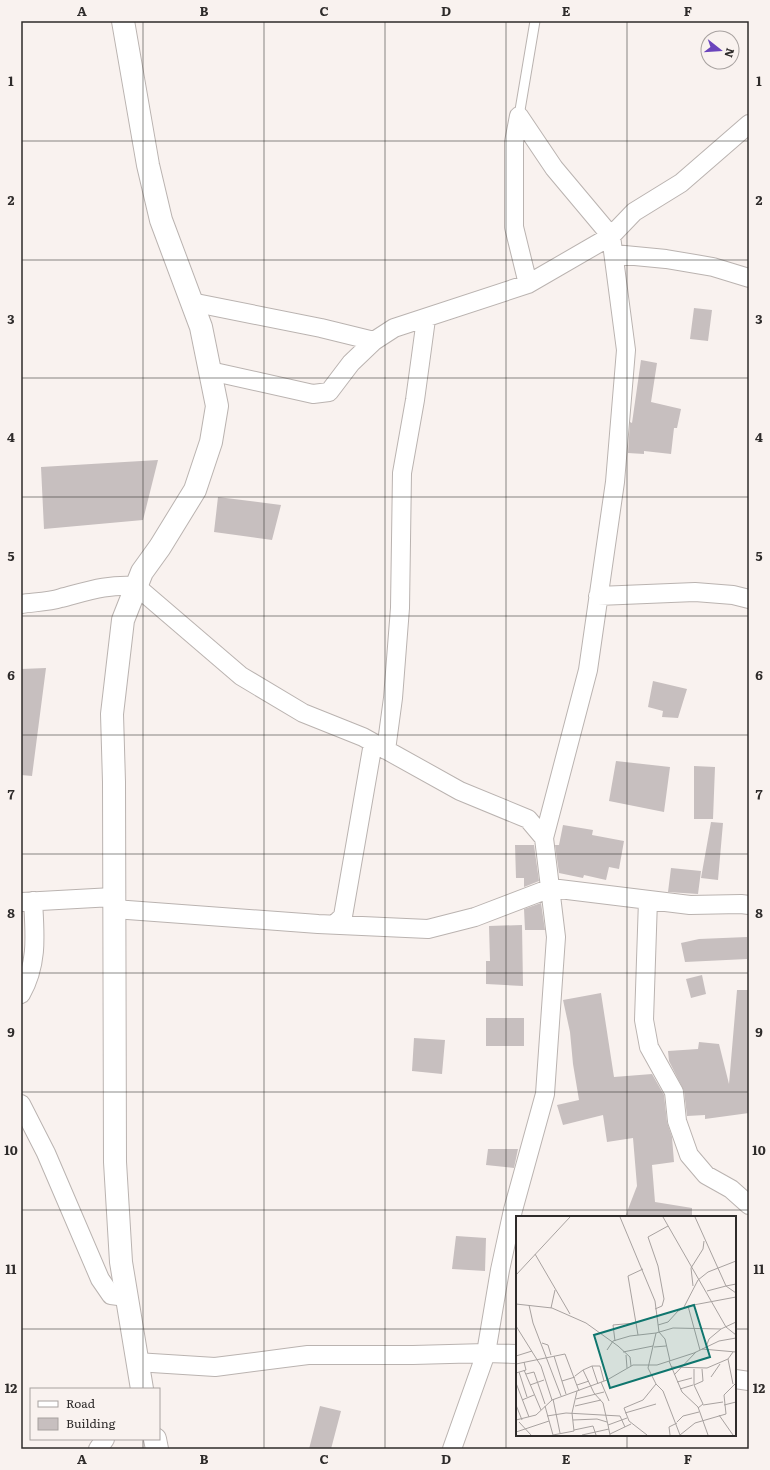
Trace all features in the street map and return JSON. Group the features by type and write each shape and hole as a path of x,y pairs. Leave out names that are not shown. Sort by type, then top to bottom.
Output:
{"street":[{"path":"123,21 148,165 161,220 201,327 217,406 212,442 195,490 160,547 142,572 123,620 112,714 114,782 115,1162 121,1262 141,1388"},
{"path":"452,1449 486,1353 500,1270 513,1210 545,1094 556,938 544,838 588,670 615,482 626,350 611,236 554,168 519,116"},
{"path":"519,116 514,142 514,227 528,284"},
{"path":"210,371 313,394 329,392 351,363 374,342 394,328 426,319 528,284 611,236 634,212 681,183 749,124"},
{"path":"614,254 666,259 713,267 749,278"},
{"path":"191,302 321,328 374,342"},
{"path":"335,924 343,916 380,747 393,698 400,608 402,473 415,400 426,319"},
{"path":"21,604 59,599 88,589 116,584 136,586 241,676 302,713 380,747 460,791 528,819 544,838"},
{"path":"598,596 695,592 733,595 749,599"},
{"path":"21,994 26,986 36,948 27,902 114,903 335,924 428,929 475,917 551,888 690,905 749,905"},
{"path":"648,900 644,1020 649,1048 674,1092 677,1121 689,1156 706,1175 731,1189 749,1205"},
{"path":"21,1104 46,1153 100,1279 111,1294 126,1297"},
{"path":"136,1362 215,1367 308,1355 516,1354"},
{"path":"736,1379 749,1381"},
{"path":"98,1449 104,1440"}],"lane":[{"path":"519,116 535,21"}],"building":[{"path":"694,308 712,310 708,341 690,339"},
{"path":"641,360 657,363 651,402 681,409 677,428 674,428 671,454 644,451 644,454 628,453 630,422 632,423"},
{"path":"158,460 143,520 44,529 41,467"},
{"path":"218,497 281,505 272,540 214,532"},
{"path":"46,668 32,776 21,775 21,669"},
{"path":"653,681 687,689 678,718 662,717 663,711 648,707"},
{"path":"616,761 670,767 664,812 609,801"},
{"path":"694,766 715,767 713,819 694,819"},
{"path":"711,822 723,823 718,880 701,878"},
{"path":"563,825 593,830 592,835 624,841 619,869 609,867 606,880 584,875 583,878 559,873 555,845 559,845"},
{"path":"515,845 534,845 539,881 524,887 524,878 516,878"},
{"path":"671,868 701,871 698,894 668,892"},
{"path":"541,903 545,930 525,930 524,909"},
{"path":"522,925 523,986 486,984 486,961 490,961 489,926"},
{"path":"747,937 747,959 685,962 681,943 699,939"},
{"path":"702,975 706,994 691,998 686,979"},
{"path":"737,990 749,990 749,1113 705,1119 705,1115 687,1116 684,1091 669,1061 668,1051 698,1049 699,1042 719,1044 729,1084"},
{"path":"601,993 614,1077 652,1074 664,1095 667,1122 672,1137 674,1162 652,1165 655,1202 692,1208 692,1216 625,1216 637,1186 633,1138 607,1142 603,1115 563,1125 557,1105 579,1100 573,1064 570,1032 563,1000"},
{"path":"486,1018 524,1018 524,1046 486,1046"},
{"path":"414,1038 445,1040 442,1074 412,1071"},
{"path":"488,1149 518,1149 514,1168 486,1165"},
{"path":"456,1236 486,1238 485,1271 452,1269"},
{"path":"320,1406 341,1411 331,1449 309,1449"}]}
